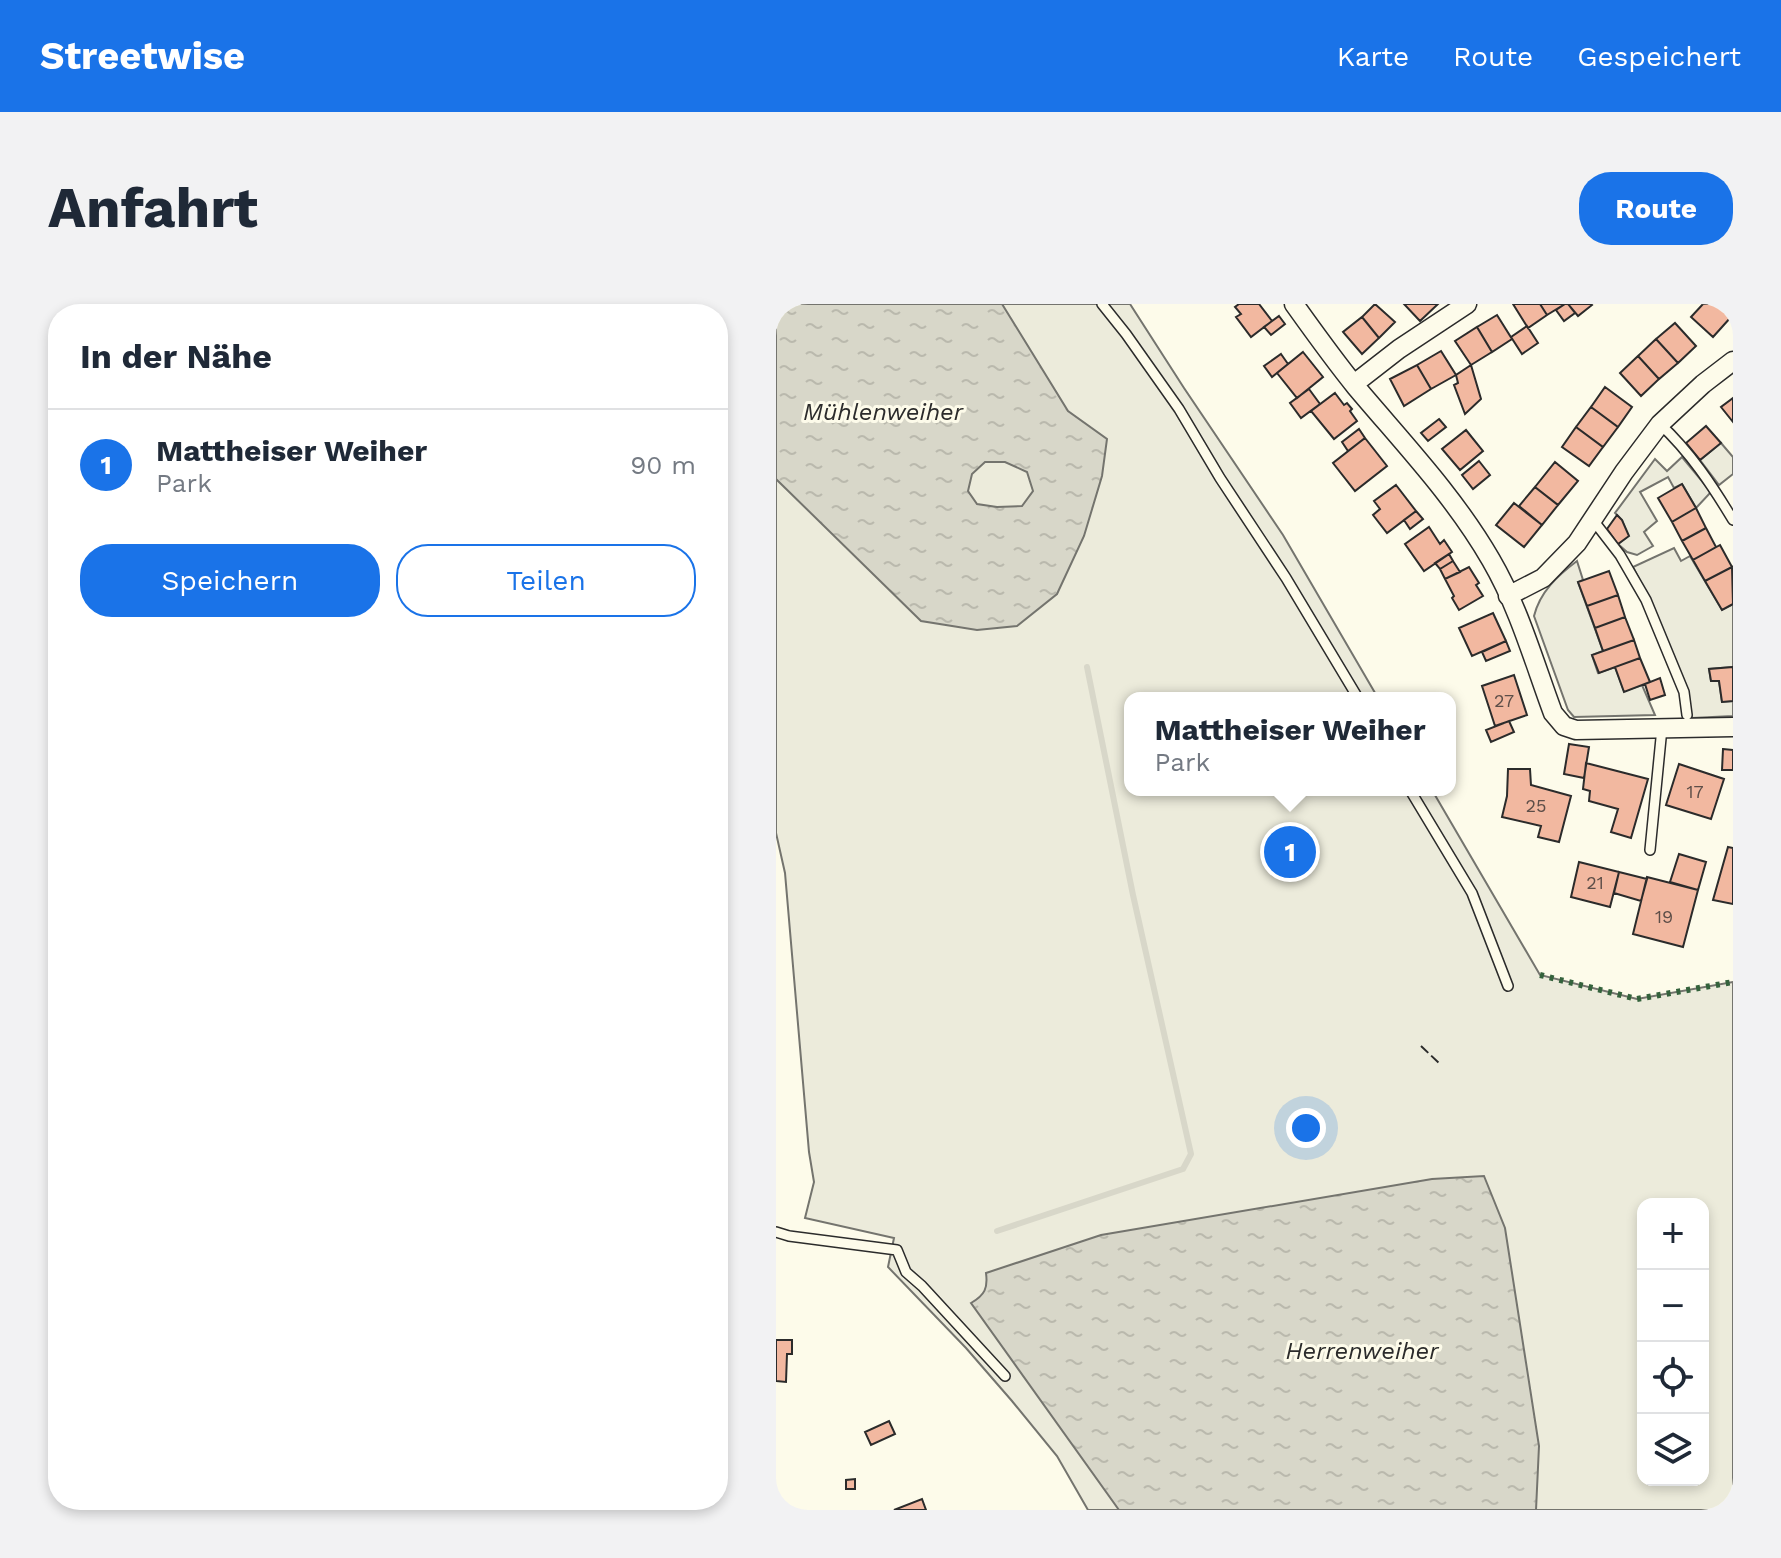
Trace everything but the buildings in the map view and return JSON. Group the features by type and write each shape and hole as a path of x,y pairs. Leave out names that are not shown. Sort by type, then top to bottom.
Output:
{"street":[{"path":"1294,304 1354,384 1457,505 1492,562 1517,614 1553,713 1564,726 1576,730 1733,727"},
{"path":"1354,384 1399,349 1467,304"},
{"path":"1508,596 1543,578 1577,543 1660,424 1733,361"}],"lane":[{"path":"1102,304 1179,409 1354,692"},
{"path":"1660,424 1713,486 1733,520"},
{"path":"1593,520 1620,555 1646,600 1684,692 1687,715"},
{"path":"1650,850 1662,728"},
{"path":"1414,796 1472,893 1508,986"},
{"path":"776,1232 897,1250 906,1272 1005,1376"}],"shaded area":[{"path":"776,304 1130,304 1283,535 1375,692 1124,692 1124,796 1436,796 1540,975 1637,999 1733,982 1733,1510 1088,1510 1057,1456 1012,1401 888,1267 894,1238 805,1218 814,1182 785,873 776,833"},
{"path":"1721,443 1733,457 1733,474 1719,485 1700,460"},
{"path":"1682,457 1711,492 1696,508 1682,484 1674,488 1668,477 1640,492 1657,521 1644,532 1653,546 1637,555 1627,552 1618,544 1628,536 1622,520 1615,513 1655,459 1667,471"},
{"path":"1674,548 1681,561 1690,556 1722,610 1733,604 1733,667 1709,669 1711,681 1719,681 1722,702 1733,701 1733,716 1692,718 1667,641 1633,567"},
{"path":"1577,561 1583,580 1578,582 1603,651 1592,655 1598,673 1615,667 1624,691 1642,685 1655,715 1574,717 1568,710 1534,616 1540,599 1550,585"}],"water":[{"name":"Mühlenweiher","path":"776,304 1002,304 1068,411 1107,439 1102,476 1084,536 1057,594 1017,626 977,630 921,621 776,479","holes":["985,462 1005,462 1027,472 1033,491 1022,506 977,504 968,491 972,474"]},
{"name":"Herrenweiher","path":"1484,1176 1505,1228 1539,1446 1536,1510 1119,1510 971,1303 984,1291 986,1273 1101,1235 1432,1179"}],"waterway":[{"path":"997,1231 1183,1169 1191,1154 1133,895 1087,667"}],"hedge":[{"path":"1540,975 1637,999 1733,982"}],"fence":[{"path":"1421,1046 1440,1064"}],"place":[{"name":"Mattheiser Weiher","path":"1290,852"}]}
